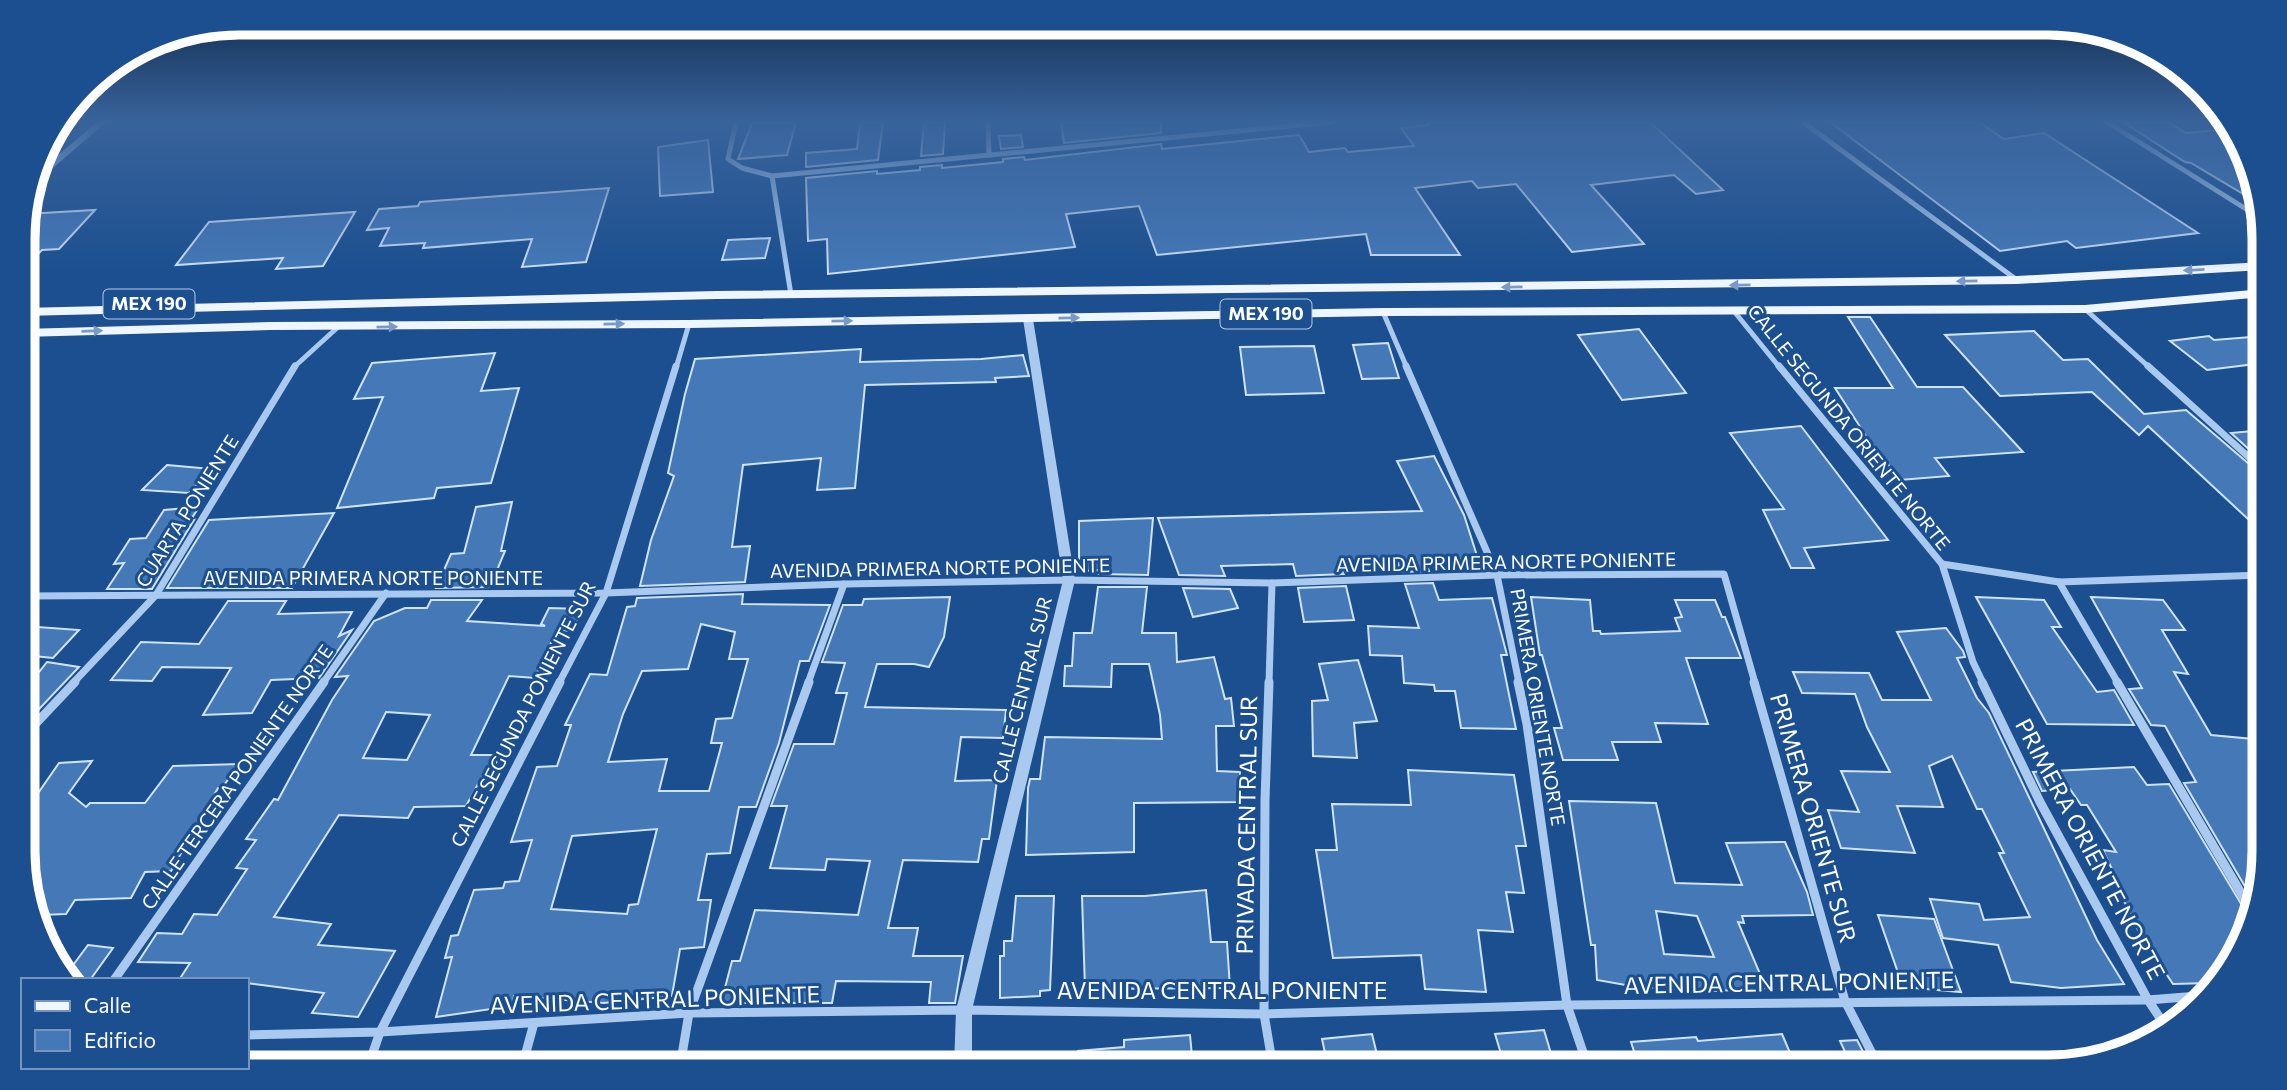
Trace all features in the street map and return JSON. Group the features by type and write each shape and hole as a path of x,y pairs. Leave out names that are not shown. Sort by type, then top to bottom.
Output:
{"main road":[{"name":"MEX 190","path":"35,304 275,304 791,295 2017,281 2252,267"},
{"name":"MEX 190","path":"35,333 270,326 689,324 1383,312 2085,309 2252,294"},
{"name":"MEX 190","path":"35,312 156,311 275,304"}],"street":[{"path":"760,173 772,176 804,173"},
{"path":"1871,173 2017,281"},
{"path":"2189,173 2250,211"},
{"path":"772,176 791,295"},
{"path":"2085,309 2252,460"},
{"name":"CALLE SEGUNDA ORIENTE NORTE","path":"1732,310 1942,564"},
{"name":"PRIMERA ORIENTE NORTE","path":"1383,312 1497,575 1527,724 1567,1005 1584,1055"},
{"name":"CALLE CENTRAL SUR","path":"963,1055 964,1010 1069,580 1028,319"},
{"name":"CALLE SEGUNDA PONIENTE SUR","path":"372,1055 380,1032 606,593 689,324"},
{"name":"CUARTA PONIENTE","path":"35,724 156,595 293,368 338,327"},
{"path":"1942,564 2059,582 2252,575"},
{"name":"PRIMERA ORIENTE NORTE","path":"1942,564 1979,673 2040,802 2162,1020"},
{"name":"AVENIDA PRIMERA NORTE PONIENTE","path":"35,596 606,593 844,584 1069,580 1272,583 1497,575 1724,574"},
{"name":"PRIMERA ORIENTE SUR","path":"1724,574 1845,1001 1872,1055"},
{"path":"2059,582 2245,901"},
{"name":"PRIVADA CENTRAL SUR","path":"1271,1055 1264,1014 1265,800 1272,583"},
{"path":"682,1055 689,1013 844,584"},
{"name":"CALLE TERCERA PONIENTE NORTE","path":"115,978 386,593"},
{"name":"AVENIDA CENTRAL PONIENTE","path":"248,1035 380,1032 689,1013 964,1010 1264,1014 1567,1005 2148,1000 2190,997"},
{"path":"525,1055 534,1023"}],"building":[{"path":"659,173 711,173 713,192 660,196"},
{"path":"858,173 1705,173 1723,190 1696,194 1674,175 1591,185 1644,244 1572,252 1516,184 1478,188 1472,181 1415,188 1460,255 1371,255 1366,234 1157,255 1139,206 1066,214 1075,247 828,274 827,239 808,241 806,178"},
{"path":"1897,173 2105,173 2198,233 2076,248 2067,241 2000,251"},
{"path":"2208,173 2240,173 2247,196"},
{"path":"609,188 586,262 522,267 532,239 423,248 425,243 380,246 389,228 367,230 379,209 418,206 420,202"},
{"path":"95,210 59,249 42,250 35,257 37,213"},
{"path":"355,212 323,266 276,269 283,258 176,265 209,222"},
{"path":"770,238 765,258 722,260 728,240"},
{"path":"1848,317 1870,317 1917,387 1963,387 2023,452 1935,458 1949,476 1900,480 1866,436 1835,388 1893,388"},
{"path":"1639,329 1686,393 1622,400 1578,335"},
{"path":"2034,331 2063,360 2088,359 2144,414 2186,410 2252,467 2252,523 2148,426 2139,435 2092,392 2000,396 1945,335"},
{"path":"2209,336 2214,340 2252,337 2252,364 2207,370 2170,341"},
{"path":"1388,343 1399,378 1362,379 1353,345"},
{"path":"1314,346 1324,393 1246,395 1240,347"},
{"path":"861,349 860,362 981,359 1023,355 1029,376 995,378 996,382 865,385 855,488 817,490 821,458 743,465 732,547 750,546 745,582 640,586 651,540 674,476 668,473 695,359"},
{"path":"495,353 481,391 519,388 491,483 437,488 434,498 337,508 383,397 354,399 372,363"},
{"path":"1801,426 1888,540 1804,548 1814,568 1791,568 1763,510 1784,509 1730,433"},
{"path":"2252,431 2252,452 2231,433"},
{"path":"1434,456 1464,515 1478,559 1425,560 1429,571 1401,572 1397,561 1341,563 1344,574 1296,576 1293,564 1221,566 1225,576 1179,575 1158,518 1422,511 1397,461"},
{"path":"167,465 212,469 189,493 142,490"},
{"path":"512,502 501,551 505,551 490,587 436,588 451,554 464,553 476,507"},
{"path":"199,507 190,521 194,520 152,589 107,589 124,563 114,564 130,539 146,538 164,510"},
{"path":"334,513 292,588 167,588 209,520"},
{"path":"1153,518 1148,575 1099,574 1100,570 1079,571 1079,521"},
{"path":"1433,583 1439,600 1492,598 1507,655 1501,655 1516,729 1461,728 1455,691 1435,691 1434,685 1404,683 1402,656 1370,655 1368,626 1419,628 1405,584"},
{"path":"1346,586 1354,620 1304,622 1298,588"},
{"path":"1098,587 1147,587 1142,633 1176,633 1177,662 1214,657 1225,699 1231,698 1234,726 1216,726 1217,771 1240,772 1241,802 1134,803 1134,852 1026,855 1028,788 1030,779 1040,779 1045,737 1162,739 1160,715 1149,664 1112,664 1111,687 1064,686 1065,666 1072,666 1074,633 1092,633"},
{"path":"1183,588 1230,589 1238,608 1193,617"},
{"path":"743,594 742,604 830,605 809,661 800,661 779,743 756,807 739,807 730,853 707,854 698,900 711,900 704,947 680,949 672,996 604,1003 514,996 512,1006 436,1017 452,957 445,958 451,936 458,935 474,890 503,888 505,882 519,881 532,840 511,842 537,767 557,766 571,725 565,725 590,674 607,675 627,607 635,606 637,598","holes":["701,624 735,632 729,659 748,659 732,718 716,719 711,743 722,743 709,791 659,791 667,759 608,762 623,714 642,671 688,669","657,829 638,904 629,905 627,914 551,909 572,836"]},
{"path":"950,597 944,637 929,667 914,664 877,664 865,707 1006,710 1003,738 961,737 955,781 997,780 989,839 982,839 978,862 903,860 888,928 918,928 913,956 963,956 955,1003 929,1003 931,982 836,981 832,1003 721,1003 732,961 740,961 755,910 858,915 870,861 827,859 825,870 770,868 787,806 771,806 794,744 834,744 847,693 836,693 845,663 822,662 843,605 862,605 864,599"},
{"path":"1531,597 1590,600 1593,631 1600,631 1601,634 1680,631 1675,618 1682,617 1675,600 1715,600 1722,617 1725,617 1741,658 1686,658 1708,724 1655,723 1661,742 1612,742 1618,760 1563,760 1554,728 1562,728 1540,655"},
{"path":"1976,597 2044,600 2061,627 2052,627 2097,692 2114,690 2134,725 2047,724"},
{"path":"2091,597 2163,600 2185,630 2162,630 2188,674 2174,672 2211,735 2252,739 2252,851 2248,891 2184,783 2196,782 2165,726 2151,725 2129,689 2142,688"},
{"path":"431,600 482,600 467,621 545,626 541,624 549,608 582,609 572,631 557,630 535,678 509,676 471,755 500,755 490,775 483,775 466,806 414,807 408,818 339,815 274,917 331,924 318,945 395,951 358,1017 312,1013 324,993 248,983 248,978 180,978 190,963 138,962 157,933 182,934 194,914 217,915 247,869 236,868 256,840 246,839 274,799 278,800 332,700 348,676 335,677 374,621 405,608 427,608","holes":["386,712 430,715 407,760 363,758"]},
{"path":"228,601 286,601 278,614 352,612 339,636 352,630 319,678 271,680 252,713 203,715 231,668 162,667 152,681 111,680 141,642 199,644"},
{"path":"35,627 79,630 53,658 35,656"},
{"path":"1946,628 1963,651 1965,657 1957,658 1977,698 1989,713 2097,940 2124,984 2061,988 2011,982 1998,945 1943,938 1930,899 1979,904 1984,920 2030,917 1999,853 2004,853 1982,809 1977,809 1952,756 1929,766 1943,807 1897,806 1915,853 1841,848 1828,810 1859,812 1841,771 1890,772 1867,727 1855,694 1802,693 1793,672 1869,673 1882,700 1931,700 1897,632"},
{"path":"1358,660 1377,721 1354,723 1357,758 1313,756 1312,701 1328,700 1319,664"},
{"path":"47,662 79,667 35,713 35,677"},
{"path":"92,761 69,793 86,807 90,803 145,803 173,766 239,764 222,788 218,788 171,871 145,872 131,898 75,900 66,914 46,915 37,878 35,798 59,763"},
{"path":"2134,767 2147,785 2169,784 2243,908 2225,953 2203,983 2173,984 2142,938 2122,897 2125,897 2103,850 2116,852 2087,805 2081,805 2070,789 2042,791 2033,772"},
{"path":"1408,770 1514,775 1526,846 1516,846 1524,893 1506,892 1513,932 1478,930 1486,992 1425,989 1421,955 1333,958 1316,850 1337,850 1332,804 1411,805"},
{"path":"1569,801 1656,803 1675,883 1742,885 1726,843 1785,842 1807,892 1813,915 1742,916 1744,923 1738,922 1766,988 1717,991 1637,987 1597,980 1595,945 1591,945","holes":["1656,911 1697,916 1714,957 1664,954"]},
{"path":"1206,890 1211,942 1227,942 1230,988 1085,989 1082,896 1145,896"},
{"path":"1016,896 1054,896 1050,990 1040,991 1040,996 1000,998 1000,956 1004,956 1004,941 1012,941"},
{"path":"1878,915 1934,919 1961,992 1903,987"},
{"path":"88,945 113,948 91,978 80,978 72,967"},
{"path":"1544,1030 1551,1055 1501,1055 1495,1034"},
{"path":"1372,1034 1377,1055 1325,1055 1322,1039"},
{"path":"1782,1034 1791,1055 1635,1055 1631,1042 1696,1037 1698,1041"},
{"path":"1190,1035 1192,1055 1078,1055 1078,1051 1124,1047 1124,1040"},
{"path":"1857,1040 1865,1055 1846,1055 1840,1041"}]}
